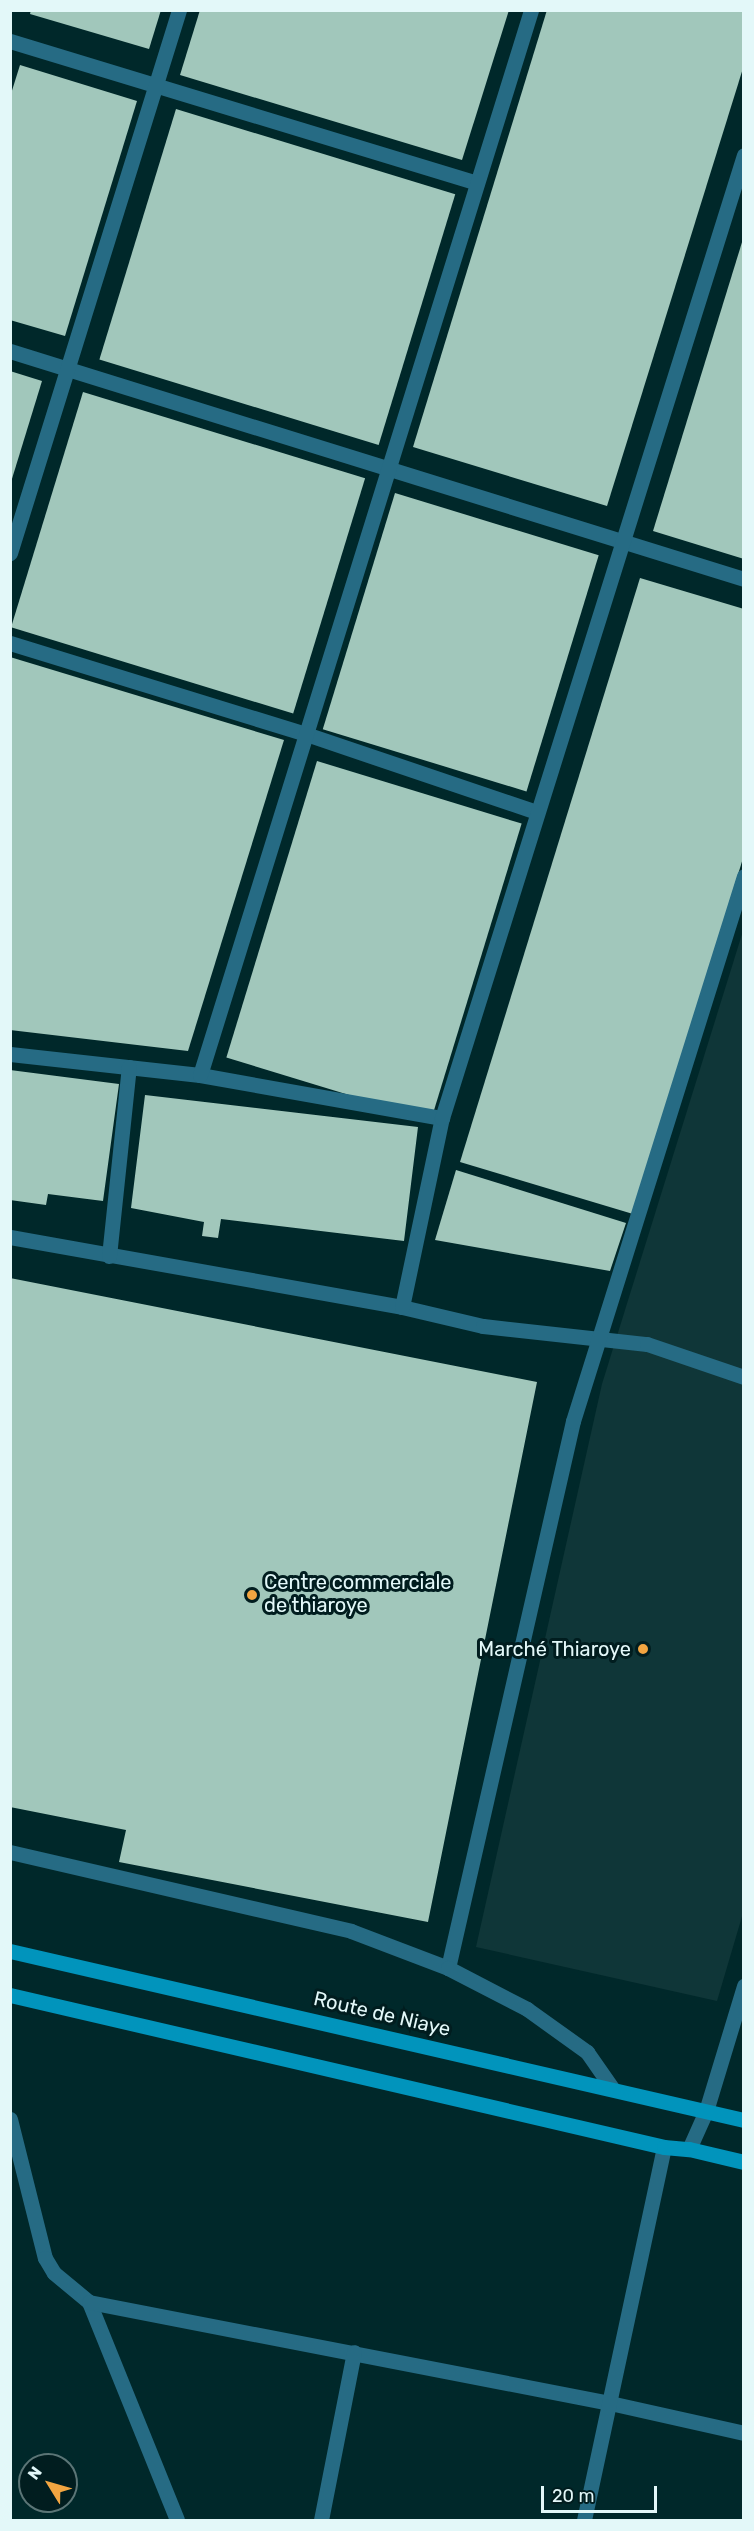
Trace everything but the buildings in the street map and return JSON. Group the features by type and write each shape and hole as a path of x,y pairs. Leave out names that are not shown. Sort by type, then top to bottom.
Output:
{"main road":[{"name":"Route de Niaye","path":"10,1951 744,2120"},
{"path":"10,1995 664,2147 688,2149 744,2162"}],"street":[{"path":"10,553 179,10"},
{"path":"200,1075 531,10"},
{"path":"10,41 477,183"},
{"path":"402,1307 442,1118 620,543 744,156"},
{"path":"10,351 389,467 620,543 744,579"},
{"path":"10,643 306,734 536,812"},
{"path":"448,1968 573,1421 744,876"},
{"path":"10,1054 200,1075 442,1118"},
{"path":"109,1256 129,1067"},
{"path":"10,1237 402,1307 483,1326 647,1344 744,1377"},
{"path":"10,1852 351,1931 448,1968 527,2009 587,2052 612,2088"},
{"path":"688,2149 706,2111 744,1986"},
{"path":"10,2119 45,2258 54,2272 89,2302 177,2520"},
{"path":"584,2520 664,2147"},
{"path":"89,2302 610,2403 744,2433"},
{"path":"321,2520 354,2352"}],"shaded area":[{"name":"Marché Thiaroye","path":"743,931 743,1913 717,2001 476,1947 602,1384"}],"place":[{"name":"Centre commerciale de thiaroye","path":"252,1595"},
{"name":"Marché Thiaroye","path":"643,1649"}]}
